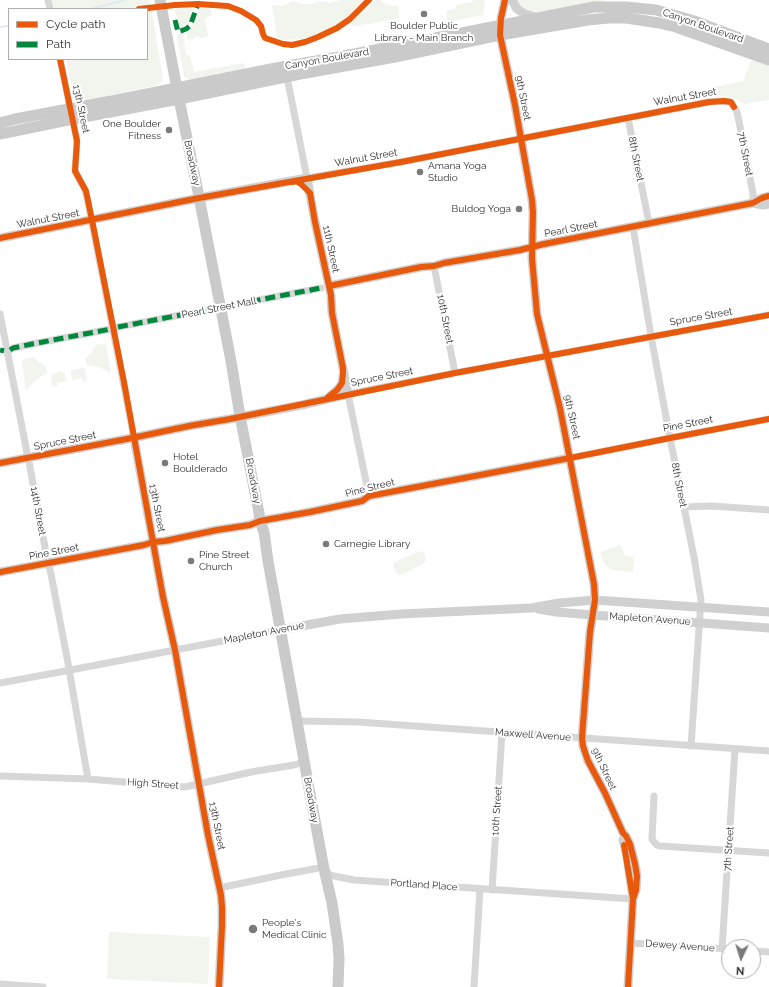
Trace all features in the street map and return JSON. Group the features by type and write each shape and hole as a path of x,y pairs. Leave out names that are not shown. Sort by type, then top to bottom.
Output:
{"main road":[{"name":"Broadway","path":"160,0 260,521 264,532 304,762 324,869 332,903 338,944 338,987"},
{"name":"Canyon Boulevard","path":"0,123 179,100 287,77 395,57 500,30 538,18 594,7 611,6 656,10 688,19 769,49"},
{"name":"Canyon Boulevard","path":"0,134 72,114 177,88 282,66 500,30 608,18 626,18 649,21 676,27 769,60"}],"street":[{"name":"9th Street","path":"505,0 500,30 532,200 533,278 537,314 560,408 595,593 589,645 582,738 588,761 623,833 633,899 628,987"},
{"path":"512,0 522,12 538,18"},
{"name":"13th Street","path":"60,60 78,144 75,162 76,171 86,191 92,220 163,597 175,650 219,888 222,907 219,987"},
{"name":"11th Street","path":"287,77 310,193 325,287 331,295 332,313 368,496"},
{"name":"Walnut Street","path":"0,238 199,198 401,162 709,102 731,102 734,107"},
{"name":"7th Street","path":"734,107 737,112 745,151 753,194 753,203"},
{"name":"8th Street","path":"628,118 649,223"},
{"path":"288,182 299,182 310,193"},
{"name":"Pearl Street","path":"753,203 769,196"},
{"name":"Pearl Street","path":"325,287 421,267 434,266 520,250 532,246 753,203 769,204"},
{"name":"8th Street","path":"633,227 651,336 694,556 701,600 691,746"},
{"name":"10th Street","path":"434,266 455,373"},
{"name":"Pearl Street Mall","path":"5,350 325,287"},
{"name":"14th Street","path":"0,314 51,574 88,780"},
{"name":"Spruce Street","path":"0,463 133,434 240,416 455,373 769,315"},
{"path":"325,399 340,388 343,378 343,368"},
{"name":"Pine Street","path":"0,572 310,512 362,500 368,496 769,419"},
{"path":"684,508 712,506 769,510"},
{"name":"Mapleton Avenue","path":"0,683 340,619 402,614 531,608 559,603 595,600 769,612"},
{"name":"Mapleton Avenue","path":"531,608 556,612 769,628"},
{"name":"Maxwell Avenue","path":"297,720 358,722 769,751"},
{"name":"10th Street","path":"492,890 502,733"},
{"name":"7th Street","path":"726,939 728,851 735,749"},
{"name":"High Street","path":"0,776 185,786 304,762"},
{"path":"654,796 652,839 656,845 769,853"},
{"path":"219,888 312,869 324,869"},
{"name":"Portland Place","path":"324,869 334,876 354,880 633,899"},
{"path":"474,987 480,889"},
{"name":"Dewey Avenue","path":"631,943 721,949"},
{"path":"0,984 43,987"}],"shaded area":[{"path":"52,0 150,0 163,80 158,85 80,102 76,101 66,60 148,60 148,8 54,8"},
{"path":"341,0 368,0 350,17 338,25 315,36 285,40 277,37 272,5 282,6 293,1 301,4 310,4 323,1 330,3"},
{"path":"376,0 380,0 386,5 398,6 399,18 358,26 351,25 351,23 367,10"},
{"path":"473,0 485,0 483,15 448,22 446,11 454,9 457,5 473,2"},
{"path":"516,0 605,0 604,3 533,13 523,11"},
{"path":"190,7 194,11 190,24 187,27 179,29 175,9"},
{"path":"202,7 211,7 211,16 205,18 208,36 200,38 199,36 194,37 194,39 187,40 187,31 193,25 198,11"},
{"path":"183,33 186,54 190,56 194,72 244,63 246,71 191,81 184,76 177,37 178,34"},
{"path":"752,60 769,66 769,100 744,104 734,98 724,96 704,99 701,90 743,81"},
{"path":"96,345 106,345 111,373 99,367 87,365 85,359 92,353"},
{"path":"34,357 38,362 46,366 47,373 36,380 26,390 22,362 24,359"},
{"path":"82,368 85,369 87,380 83,382 82,378 72,380 71,370"},
{"path":"61,371 64,373 67,381 57,383 58,386 52,387 51,375"},
{"path":"620,545 625,556 634,557 633,572 611,570 605,565 600,552"},
{"path":"420,551 424,553 426,560 423,564 401,575 397,574 393,565 395,562"},
{"path":"109,932 210,937 208,984 107,979"}],"waterway":[{"path":"95,8 125,0"},
{"path":"0,27 8,26"}],"marked path":[{"path":"175,20 178,32 186,29 190,26 198,4"},
{"path":"118,327 321,288"},
{"path":"10,350 32,344 111,329"},
{"path":"0,350 4,351"}],"cycle path":[{"path":"148,8 198,4 228,6 241,11 256,20 261,26 265,38 283,44 292,45 305,42 337,28 350,19 369,0"},
{"path":"505,0 501,18 500,35 515,105 532,200 532,258 537,314 560,408 594,584 595,600 590,632 582,738 583,746 588,761 605,793 623,833 630,844 637,876 636,890 633,899"},
{"path":"60,60 77,141 75,171 86,191 92,220 124,382 163,597 175,650 208,835 221,895 222,926 219,987"},
{"path":"0,238 199,198 401,162 709,102 731,102 734,107"},
{"path":"292,182 296,181 301,184 310,193 331,295 332,313 343,374 342,383 337,390 328,397"},
{"path":"329,286 421,267 434,266 520,250 753,203 769,196"},
{"path":"0,463 230,419 455,373 769,315"},
{"path":"0,572 144,545 153,542 250,525 260,521 362,501 369,496 769,419"},
{"path":"624,845 633,899 628,987"}],"place":[{"name":"Boulder Public Library - Main Branch","path":"424,14"},
{"name":"One Boulder Fitness","path":"169,130"},
{"name":"Amana Yoga Studio","path":"420,172"},
{"name":"Buldog Yoga","path":"519,209"},
{"name":"Hotel Boulderado","path":"165,463"},
{"name":"Carnegie Library","path":"326,544"},
{"name":"Pine Street Church","path":"191,561"},
{"name":"People's Medical Clinic","path":"253,929"}]}
